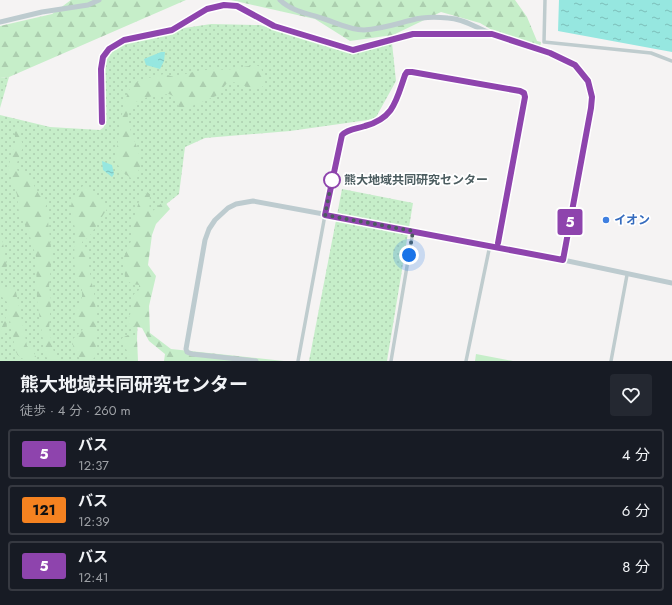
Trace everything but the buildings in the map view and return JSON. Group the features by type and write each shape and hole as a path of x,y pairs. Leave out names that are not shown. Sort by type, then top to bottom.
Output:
{"street":[{"path":"0,22 42,12 88,5 99,0"},
{"path":"280,0 290,7 349,28 364,30 387,27 413,19 448,18 475,25 492,34 550,53 567,60 580,69 588,81 591,89 591,108 563,260"},
{"path":"545,0 544,42 651,53 672,61"},
{"path":"102,122 101,69 103,57 109,49 124,40 172,30 207,9 216,6 237,6 274,26 353,50 413,34 492,34"},
{"path":"298,361 325,215 342,135 346,131 377,123 387,116 394,106 407,72 520,91 524,93 525,97 497,246"},
{"path":"256,361 192,354 187,352 186,349 205,240 209,229 215,220 228,208 236,204 253,201 497,246 672,284"},
{"path":"391,361 413,231"},
{"path":"466,361 490,245"},
{"path":"611,361 627,275"}],"green space":[{"path":"71,0 186,0 9,77 0,78 0,26 52,14"},
{"path":"231,0 515,0 527,17 537,41 541,42 540,48 497,33 480,23 441,12 393,35 350,41 315,19"},
{"path":"211,24 260,25 344,51 392,43 396,81 375,119 290,131 205,138 185,147 179,194 150,217 142,229 136,361 0,361 0,115 50,127 100,130 104,127 103,49 124,37"},
{"path":"255,65 261,67 265,83 262,87 252,89 237,83 228,82 216,96 187,108 180,109 175,97 169,94 144,98 131,107 128,118 130,130 140,157 139,169 131,178 122,172 118,165 116,154 123,108 128,92 133,84 141,80 164,74 174,77 197,71 215,69 226,70"},
{"path":"9,77 0,108 0,78"},
{"path":"12,128 19,129 23,147 15,168 18,171 25,171 46,204 52,256 49,286 51,300 49,329 57,361 48,361 45,353 37,300 36,257 29,233 19,213 17,195 8,168 15,143 15,136"},
{"path":"83,186 91,190 107,209 89,237 82,242 82,247 88,250 89,267 96,309 95,357 91,361 80,361 77,351 72,344 73,339 83,329 82,324 74,316 82,297 82,287 76,275 75,268 75,230 71,209 75,194"},
{"path":"342,189 413,203 387,361 309,361"},
{"path":"147,192 150,194 149,213 165,202 170,209 156,224 152,235 148,265 156,276 149,306 150,333 171,349 284,361 164,361 165,354 149,341 142,328 132,326 127,328 126,321 130,315 134,294 139,290 139,285 132,284 125,279 124,257 131,241 133,221 140,198"},
{"path":"0,227 7,266 3,273 0,273"},
{"path":"0,287 12,287 16,292 27,346 33,351 38,361 28,360 18,355 15,350 10,321 0,337 1,328 8,313 9,304 0,295"},
{"path":"128,335 137,338 138,361 132,361 124,344 122,338"},
{"path":"476,354 513,361 475,361"}],"water":[{"path":"559,0 672,0 672,52 558,31"},
{"path":"161,52 165,52 164,61 160,69 146,65 144,59"},
{"path":"102,161 112,165 114,174 112,177 103,170"}],"bus line":[{"name":"5","path":"102,122 101,69 103,57 109,49 124,40 136,39 172,30 207,9 216,6 237,6 274,26 353,50 413,34 492,34 519,42 559,56 575,65 580,69 588,81 591,89 591,108 563,260 497,246 325,215 339,142 342,135 346,131 377,123 387,116 394,106 405,75 407,72 412,72 520,91 524,93 525,97 498,243"}],"place":[{"name":"熊大地域共同研究センター","path":"332,180"},
{"name":"イオン","path":"606,220"}],"route":[{"path":"332,180 325,215 413,231 409,255"}]}
